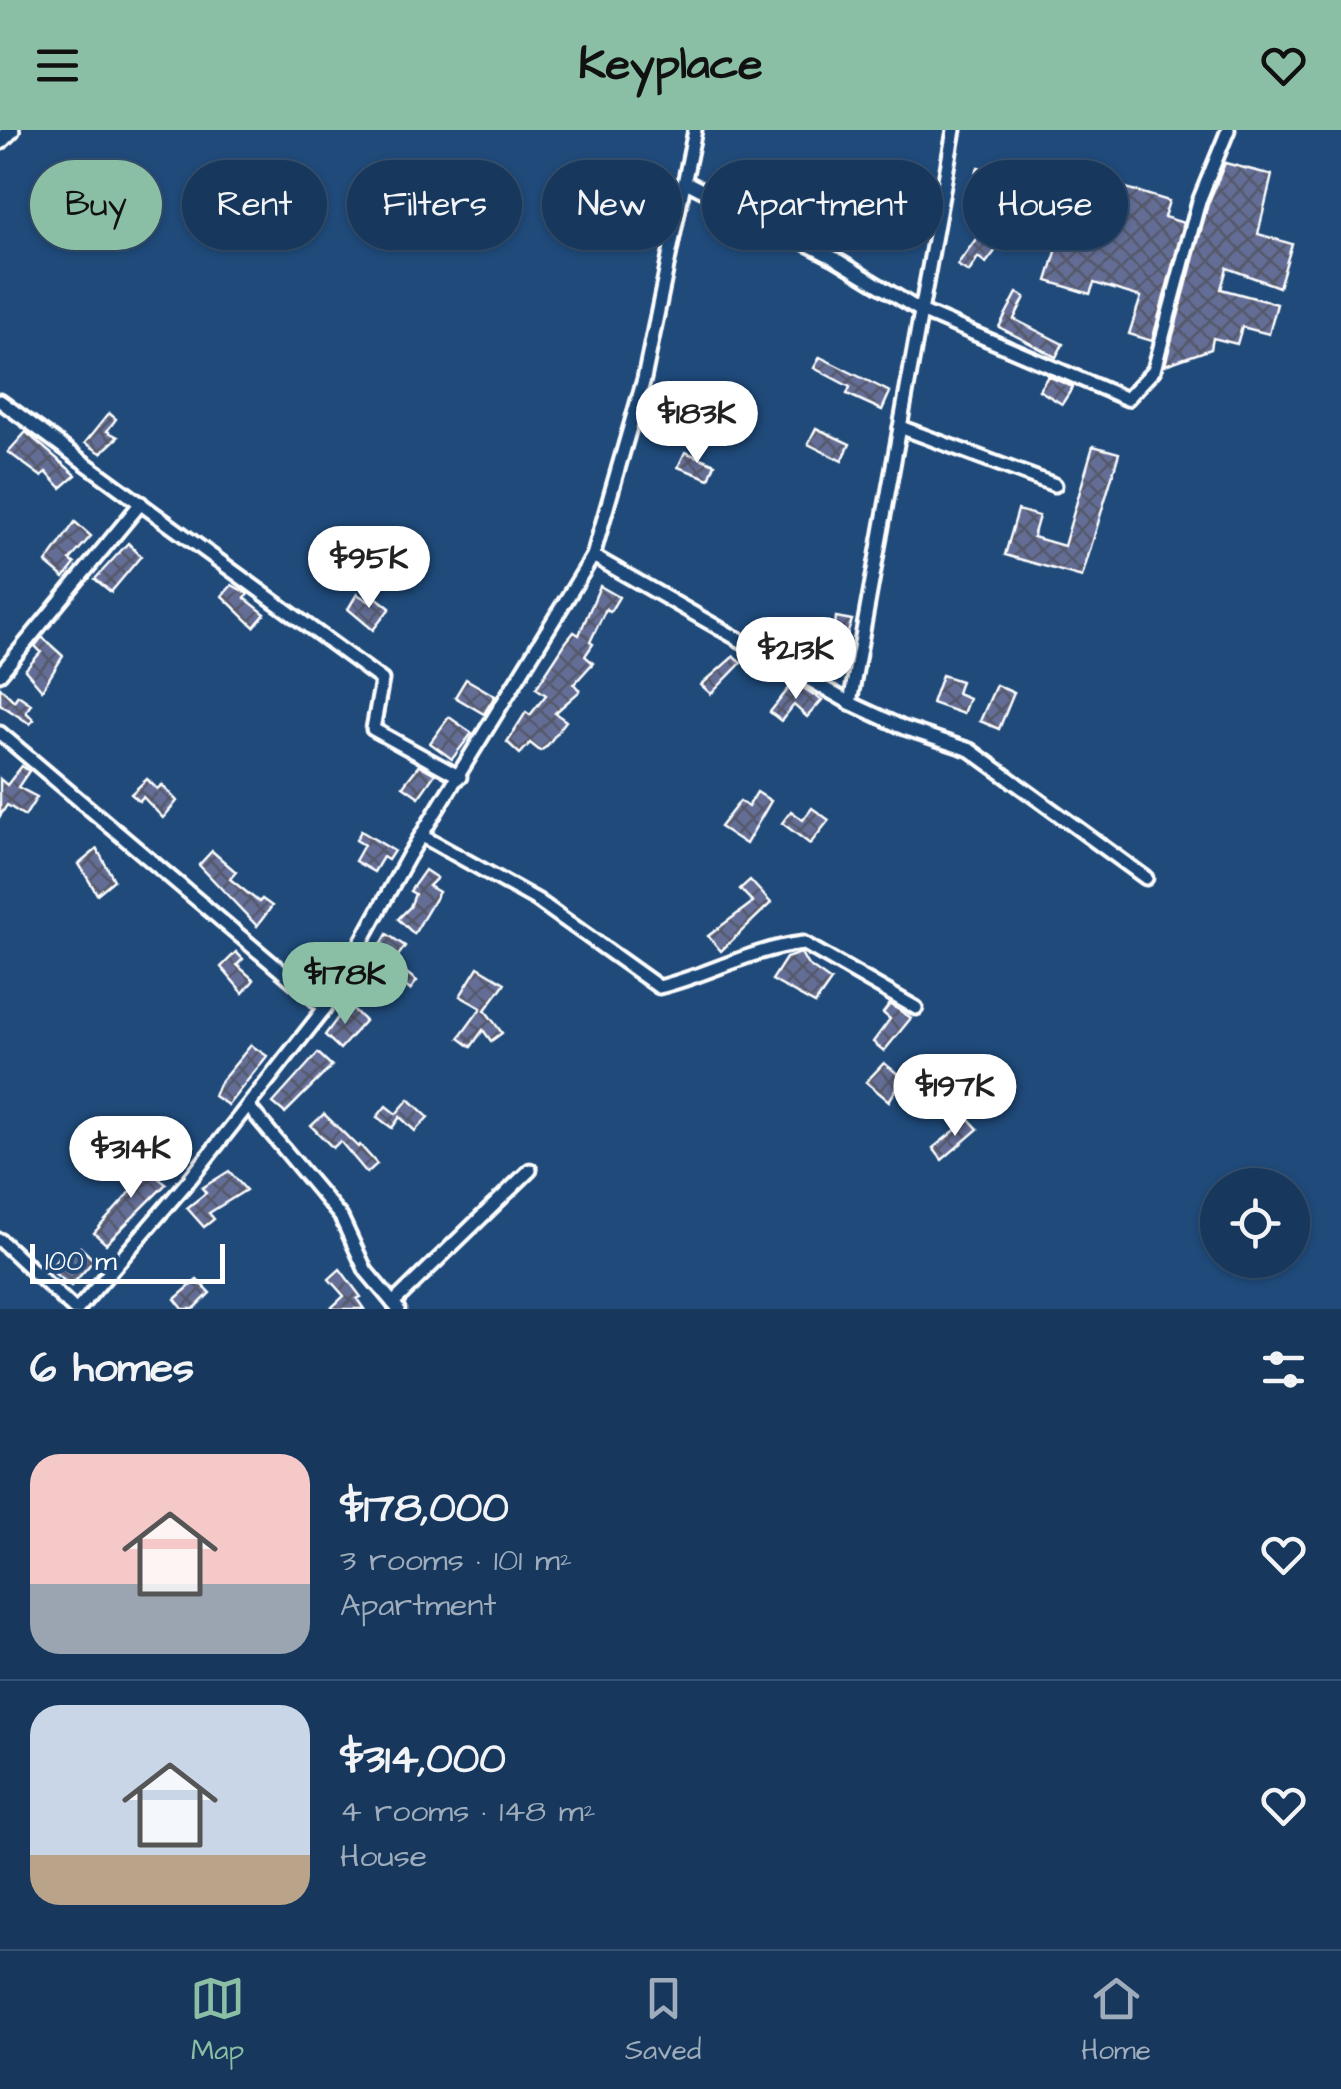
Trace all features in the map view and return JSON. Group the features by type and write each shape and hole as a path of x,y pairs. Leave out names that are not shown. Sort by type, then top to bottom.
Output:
{"street":[{"path":"0,141 11,130"},
{"path":"0,1240 76,1309 248,1106 324,1008 422,836 593,556 644,379 688,183 695,130"},
{"path":"850,702 954,130"},
{"path":"688,183 834,258 921,311 1127,399 1154,370 1199,201 1228,130"},
{"path":"0,401 382,680 373,729 460,777"},
{"path":"900,427 1055,485"},
{"path":"0,674 141,503"},
{"path":"593,556 850,702 904,728 970,750 1146,878"},
{"path":"0,733 324,1008"},
{"path":"422,836 536,900 660,987 747,954 803,944 916,1008"},
{"path":"248,1106 341,1217 366,1271 396,1306 530,1170"}],"building":[{"path":"1225,163 1272,175 1258,234 1292,244 1279,287 1227,268 1221,289 1277,304 1269,334 1242,327 1237,344 1213,338 1211,349 1165,365 1208,204"},
{"path":"1128,189 1169,201 1164,217 1184,223 1152,341 1129,334 1141,297 1094,283 1090,294 1047,281 1057,250 1128,250"},
{"path":"968,250 996,250 986,263 978,257 969,272 957,265"},
{"path":"1017,293 1025,297 1014,319 1063,344 1056,357 999,327"},
{"path":"820,357 890,392 882,410 847,394 850,387 814,368"},
{"path":"1048,376 1073,387 1062,404 1039,390"},
{"path":"688,394 706,399 700,419 668,411 674,395 686,400"},
{"path":"109,413 116,419 107,431 118,437 101,453 85,443"},
{"path":"816,428 850,444 842,461 808,444"},
{"path":"26,432 76,475 61,488 46,472 42,477 8,452"},
{"path":"1093,446 1119,453 1082,577 1005,555 1018,510 1039,516 1033,537 1064,546"},
{"path":"685,452 715,464 709,479 678,467"},
{"path":"75,522 91,536 70,560 75,564 64,578 46,563"},
{"path":"128,543 141,556 111,592 95,579"},
{"path":"232,585 248,594 245,598 265,614 254,627 222,596"},
{"path":"600,586 619,597 610,612 606,609 590,642 593,644 585,656 593,663 574,684 580,691 555,713 566,721 546,747 540,751 530,743 520,754 507,742 526,712 530,715 546,695 536,688 574,632 579,635"},
{"path":"357,594 372,603 376,597 390,608 373,630 348,609"},
{"path":"836,617 852,620 841,654 812,644 817,628 834,634"},
{"path":"42,637 63,656 42,690 25,670 41,652 35,646"},
{"path":"734,656 741,663 711,694 701,685"},
{"path":"942,675 961,681 957,693 969,698 963,714 932,703"},
{"path":"466,679 495,696 484,714 455,697"},
{"path":"794,682 822,700 807,717 794,705 781,721 770,712"},
{"path":"996,685 1014,693 999,729 980,721"},
{"path":"0,687 14,701 18,695 31,704 26,712 34,720 30,724 0,704"},
{"path":"449,717 472,733 452,759 430,743"},
{"path":"419,765 435,774 419,797 403,786"},
{"path":"22,766 29,771 18,787 37,797 25,816 7,805 0,816 0,779 7,785"},
{"path":"147,779 157,789 162,785 177,801 163,818 143,797 139,801 131,794"},
{"path":"757,792 771,801 746,844 720,827 740,801 748,807"},
{"path":"812,808 829,820 810,844 782,823 791,811 803,820"},
{"path":"361,831 394,851 388,860 383,857 374,872 355,861 364,845 356,840"},
{"path":"97,849 114,880 97,894 79,864"},
{"path":"212,851 236,872 230,879 259,902 262,899 272,906 257,926 199,865"},
{"path":"425,870 437,878 429,886 439,892 414,934 398,919 410,907 415,894 410,891"},
{"path":"750,880 771,903 721,951 708,936 753,902 740,889"},
{"path":"387,934 405,946 393,963 417,981 410,990 398,980 394,985 383,978 369,993 358,984"},
{"path":"236,952 243,959 237,965 254,980 243,993 221,967"},
{"path":"801,953 807,964 831,981 815,1004 772,980 786,958"},
{"path":"478,967 505,983 485,1010 502,1033 491,1041 483,1030 471,1047 459,1038 481,1008 460,996"},
{"path":"348,1004 365,1021 340,1049 325,1035"},
{"path":"890,1004 911,1018 884,1051 873,1042 890,1019 883,1013"},
{"path":"251,1045 267,1056 228,1105 214,1096"},
{"path":"318,1053 332,1066 285,1113 273,1103"},
{"path":"884,1063 903,1078 889,1101 866,1082"},
{"path":"409,1099 428,1117 415,1131 400,1117 392,1128 377,1117 386,1106 396,1114"},
{"path":"324,1114 377,1164 367,1173 340,1141 333,1148 311,1126"},
{"path":"969,1119 978,1129 942,1160 933,1148"},
{"path":"130,1156 166,1184 106,1244 94,1233 142,1179 123,1166"},
{"path":"229,1171 246,1190 209,1213 214,1219 204,1227 187,1208 206,1193 202,1188"},
{"path":"80,1247 94,1260 71,1286 49,1269 60,1255 67,1261"},
{"path":"340,1269 361,1297 357,1299 364,1309 330,1309 344,1296 329,1279"},
{"path":"197,1280 210,1293 194,1309 183,1309 175,1299"}]}
